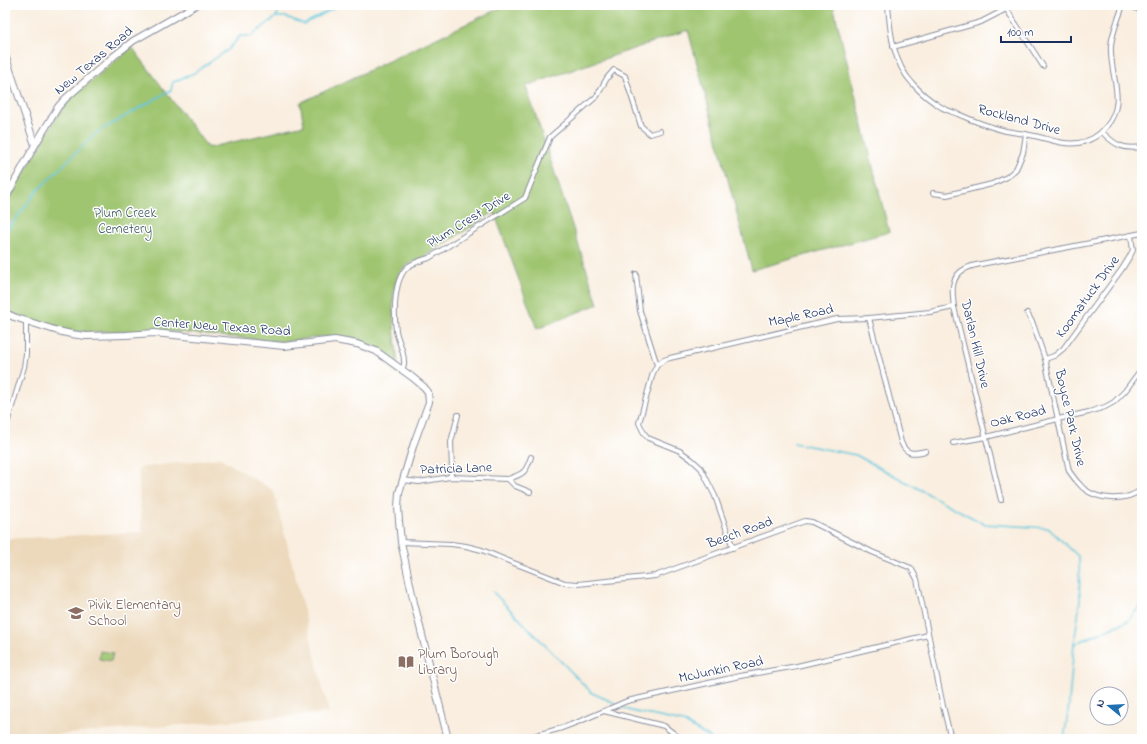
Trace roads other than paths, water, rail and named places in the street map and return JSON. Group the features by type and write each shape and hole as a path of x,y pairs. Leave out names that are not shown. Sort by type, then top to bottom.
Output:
{"street":[{"name":"New Texas Road","path":"5,198 58,107 74,90 133,41 196,5"},
{"name":"Rockland Drive","path":"888,5 890,32 893,47 903,72 926,96 942,108 973,120 1005,131 1026,134 1062,144 1078,143 1090,140 1102,132 1111,120 1117,96 1111,46 1123,5"},
{"path":"893,47 981,22 1007,10 1014,5"},
{"path":"1128,5 1142,10"},
{"path":"1007,10 1043,66"},
{"path":"5,55 35,145"},
{"name":"Plum Crest Drive","path":"402,370 405,362 396,331 395,306 398,285 402,273 408,267 429,258 460,240 525,198 550,136 597,96 607,78 614,70 625,76 641,126 650,134 660,131"},
{"path":"1102,132 1118,145 1129,148 1142,147"},
{"path":"933,193 946,195 992,184 1007,177 1016,169 1023,153 1026,134"},
{"name":"Darlan Hill Drive","path":"1001,500 954,307 952,289 957,276 966,268 981,264 1142,233"},
{"name":"Koomatuck Drive","path":"1045,359 1054,356 1064,349 1122,269 1133,250 1131,236"},
{"path":"636,274 640,311 657,365 652,373 639,423 648,438 680,451 701,468 715,496 733,548"},
{"name":"Maple Road","path":"657,365 670,358 837,318 869,318 930,312 954,307"},
{"name":"Center New Texas Road","path":"5,313 65,333 86,336 154,334 284,346 335,340 357,344 376,351 424,387 428,392 429,402 414,443 399,493 398,507 401,542 414,603 448,739"},
{"name":"Boyce Park Drive","path":"1027,313 1033,324 1045,359 1070,471 1074,479 1084,489 1098,496 1120,498 1138,493 1142,489"},
{"path":"869,318 901,442 907,452 914,453 926,451"},
{"path":"5,430 24,367 26,354 26,321"},
{"name":"Oak Road","path":"953,443 986,437 1105,407 1114,402 1125,391 1142,368"},
{"path":"450,477 452,470 451,442 458,414"},
{"path":"508,479 523,473 527,468 531,457"},
{"name":"Patricia Lane","path":"403,480 418,482 450,477 508,479 515,486 530,492"},
{"name":"Beech Road","path":"401,542 451,544 477,549 570,584 615,581 655,576 794,524 805,521 812,522 872,552 911,568 917,579 951,739"},
{"name":"McJunkin Road","path":"522,739 562,728 627,701 740,676 797,666 928,635"},
{"path":"604,711 664,726 681,739"}],"waterway":[{"path":"5,233 37,191 96,133 171,90 173,82 194,73 229,49 240,36 251,36 276,17 279,10 278,5"},
{"path":"276,17 286,17 304,24 340,5"},
{"path":"5,222 10,225"},
{"path":"794,443 856,455 984,524 1048,528 1079,557 1080,602 1064,739"},
{"path":"493,592 592,693 617,704"},
{"path":"1074,644 1128,621 1142,603"},
{"path":"620,706 631,711 683,722 712,739"}],"place":[{"name":"Pivik Elementary School","path":"76,613"},
{"name":"Plum Borough Library","path":"406,662"}],"park label":[{"name":"Plum Creek Cemetery","path":"125,222"}]}
